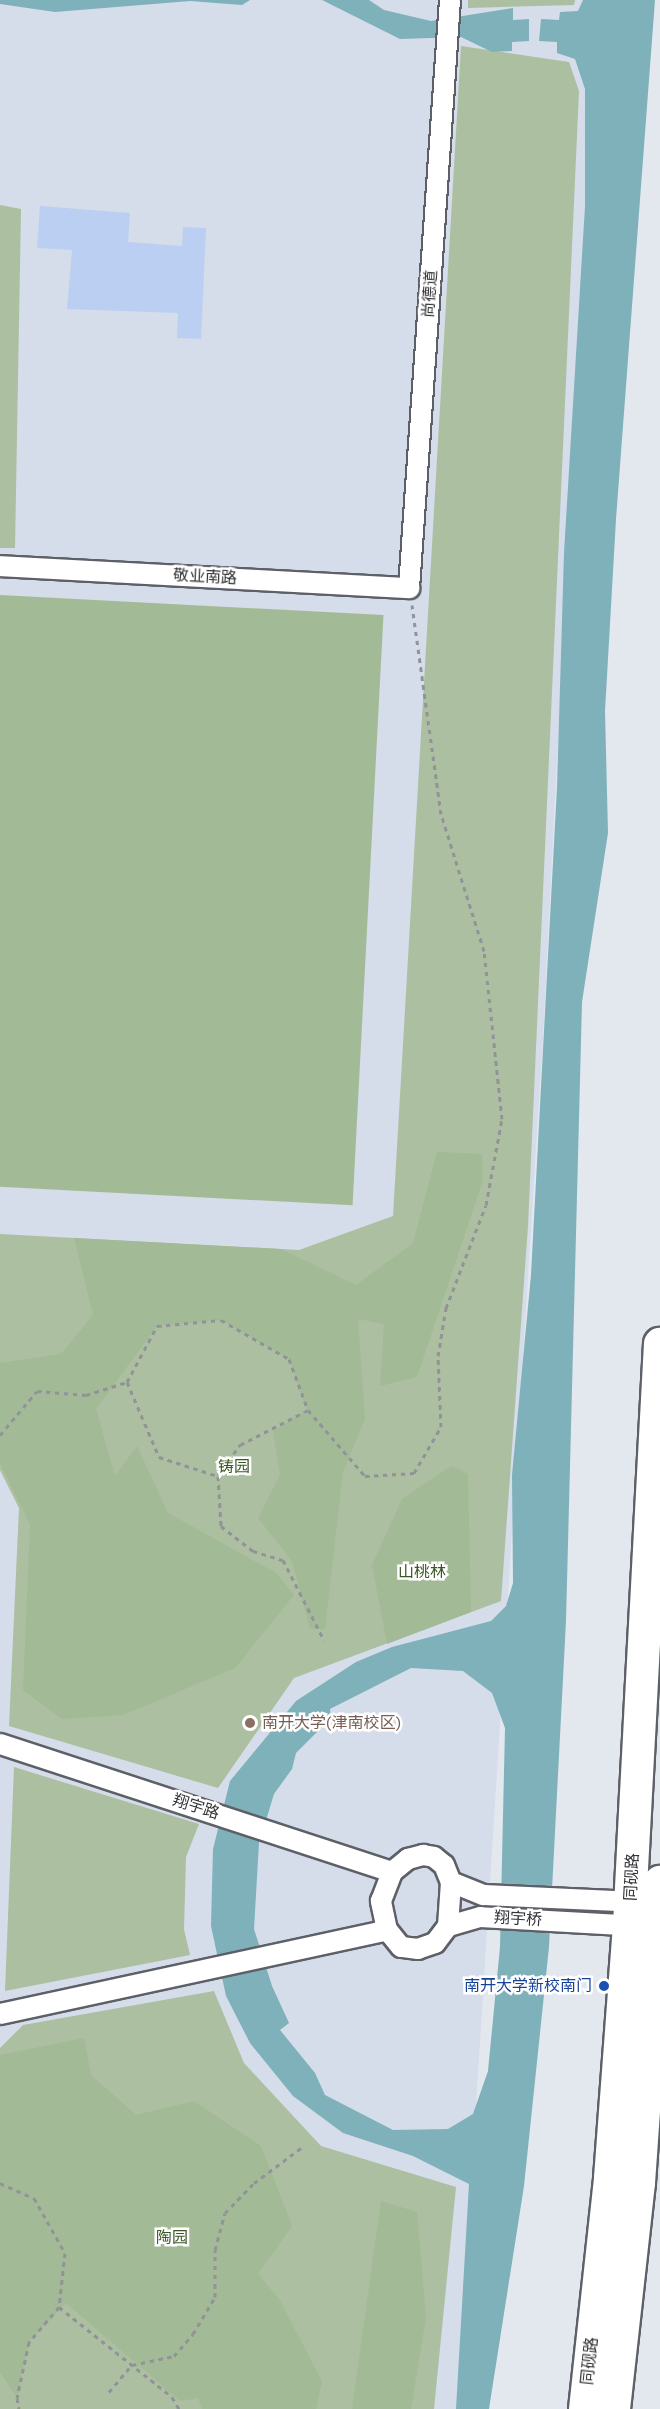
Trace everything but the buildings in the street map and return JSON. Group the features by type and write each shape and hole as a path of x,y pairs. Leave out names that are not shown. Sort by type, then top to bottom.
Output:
{"main road":[{"name":"同砚路","path":"614,2409 639,2183 660,1344"},
{"name":"同砚路","path":"585,2409 610,2178 647,1908"}],"street":[{"name":"尚德道","path":"409,588 449,6"},
{"name":"敬业南路","path":"0,566 409,588"},
{"name":"翔宇路","path":"0,1744 392,1872"},
{"path":"434,1857 444,1865 451,1882 448,1926 435,1943 418,1949 401,1947 387,1930 381,1901 392,1872 408,1859 434,1857"},
{"name":"翔宇桥","path":"451,1882 484,1895 559,1898 647,1908"},
{"name":"翔宇桥","path":"448,1926 480,1917 556,1921 647,1908"},
{"path":"0,2014 387,1930"}],"path":[{"path":"0,1435 37,1391 86,1395 127,1382 157,1326 221,1320 289,1359 308,1410 365,1476 414,1473 441,1427 438,1356 446,1308 486,1205 502,1119 484,951 441,814 409,588"},
{"path":"127,1382 159,1457 218,1476"},
{"path":"308,1410 240,1445 218,1476 221,1526 253,1551 282,1560 324,1640"},
{"path":"109,2392 132,2365 174,2356 193,2334 215,2297 215,2250 225,2213 254,2183 301,2148"},
{"path":"0,2183 34,2198 65,2253 59,2307 29,2342 17,2398 19,2409"},
{"path":"59,2307 172,2397 179,2409"}],"shaded area":[{"name":"南开大学(津南校区)","path":"0,0 600,0 585,206 543,1037 457,2409 0,2409"}],"green space":[{"path":"468,0 575,0 574,5 468,8"},
{"name":"铸园","path":"461,46 569,62 579,91 528,1226 501,1601 294,1678 218,1788 9,1726 19,1508 0,1470 0,1234 299,1250 393,1216"},
{"path":"0,205 21,209 15,548 0,548"},
{"path":"0,595 383,615 353,1205 0,1187"},
{"path":"437,1152 482,1154 483,1180 417,1377 380,1386 384,1324 358,1319 365,1419 343,1472 325,1629 310,1629 292,1561 258,1518 280,1475 273,1431 307,1410 289,1359 221,1320 157,1326 96,1409 115,1476 137,1446 168,1513 276,1573 294,1595 235,1668 123,1715 62,1719 23,1690 30,1525 0,1463 0,1363 61,1354 93,1315 74,1238 281,1249 356,1285 413,1243"},
{"name":"山桃林","path":"451,1466 468,1474 471,1612 387,1644 372,1565 402,1499"},
{"path":"14,1767 199,1824 186,1857 184,1929 190,1955 5,1991"},
{"name":"陶园","path":"214,1991 244,2063 321,2146 456,2187 434,2409 0,2409 0,2048 23,2025"},
{"path":"84,2038 91,2075 136,2115 194,2101 261,2146 292,2226 258,2274 279,2299 322,2381 316,2409 202,2409 198,2398 180,2401 66,2303 29,2342 17,2398 0,2372 0,2055"},
{"path":"381,2201 417,2212 426,2317 411,2409 352,2409"}],"water":[{"path":"0,0 250,0 242,5 190,1 55,12 0,4"},
{"path":"322,0 369,0 384,10 431,21 513,8 513,20 529,19 529,41 512,42 512,51 492,52 461,37 400,39"},
{"path":"583,0 655,0 616,519 605,711 608,833 582,1002 566,1621 549,1947 524,2186 489,2409 456,2409 469,2184 413,2156 343,2133 293,2096 250,2043 226,1996 211,1926 213,1849 230,1781 296,1701 356,1662 392,1647 491,1621 506,1606 513,1583 512,1475 531,1275 557,787 564,553 585,206 585,89 575,59 557,53 557,42 539,41 541,19 559,20 560,12 578,11","holes":["411,1668 463,1671 492,1693 505,1728 500,1947 488,2071 473,2114 448,2129 393,2130 325,2095 315,2073 280,2030 289,2023 272,1986 254,1929 259,1843 274,1794 292,1769 296,1753 331,1718 330,1709"]}],"place":[{"name":"南开大学(津南校区)","path":"250,1723"},
{"name":"南开大学新校南门","path":"604,1986"}]}
